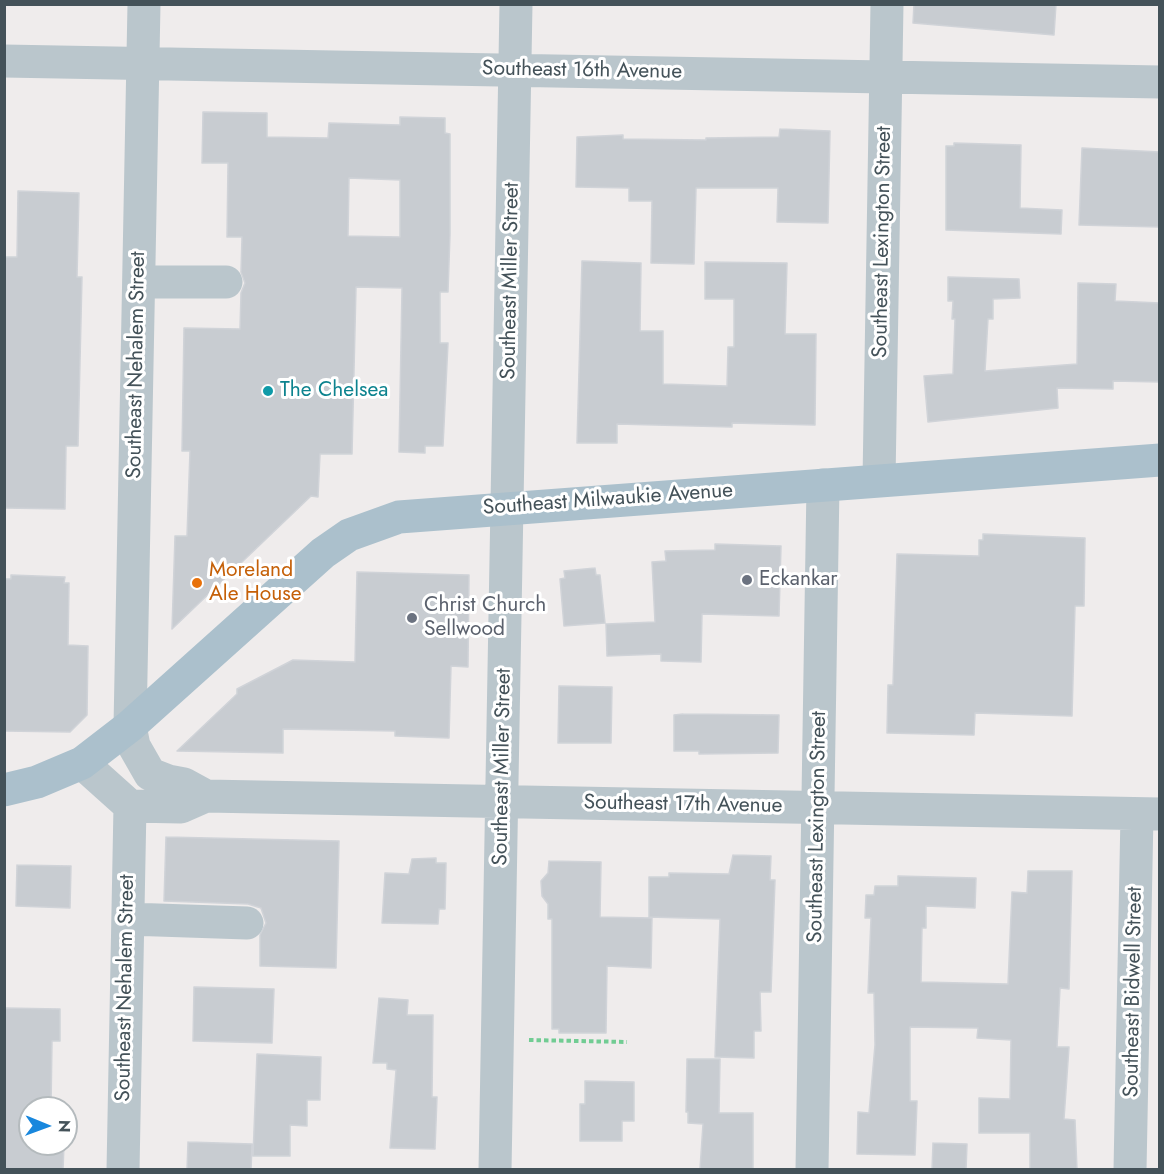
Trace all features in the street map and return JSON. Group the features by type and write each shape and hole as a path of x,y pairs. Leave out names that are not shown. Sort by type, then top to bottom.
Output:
{"main road":[{"name":"Southeast Milwaukie Avenue","path":"130,726 322,553 350,535 399,517 1160,460"},
{"path":"4,790 38,782 82,763 130,726"}],"street":[{"name":"Southeast Nehalem Street","path":"130,726 144,4"},
{"name":"Southeast Miller Street","path":"495,1170 516,4"},
{"name":"Southeast Lexington Street","path":"879,480 887,4"},
{"name":"Southeast 16th Avenue","path":"4,61 1160,82"},
{"path":"139,282 226,282"},
{"name":"Southeast Lexington Street","path":"812,1170 823,485"},
{"name":"Southeast 17th Avenue","path":"130,726 134,746 150,774 184,784 207,796"},
{"path":"82,763 130,806"},
{"name":"Southeast 17th Avenue","path":"130,806 181,807 207,796 1148,814"},
{"name":"Southeast Nehalem Street","path":"123,1170 130,806"},
{"name":"Southeast Bidwell Street","path":"1130,1170 1148,814"},
{"path":"128,919 247,923"}],"path":[{"path":"497,1040 627,1042"}],"building":[{"path":"914,4 1056,4 1054,35 913,23"},
{"path":"203,112 267,113 267,137 328,138 329,123 400,125 400,117 445,118 445,133 450,134 450,234 448,292 440,292 440,343 448,343 443,446 425,446 425,453 399,452 402,288 356,287 352,454 320,454 318,497 311,496 172,629 175,536 187,536 190,451 182,451 184,328 240,329 241,293 245,283 241,272 242,237 227,237 228,163 202,163","holes":["349,178 400,180 400,237 348,236"]},
{"path":"780,129 830,131 828,223 777,222 778,188 696,188 694,264 651,263 652,201 629,201 629,188 576,187 577,137 623,135 623,139 706,140 706,138 779,137"},
{"path":"954,143 1021,145 1020,208 1062,210 1061,234 946,230 946,146 954,146"},
{"path":"1082,148 1160,152 1160,227 1079,225"},
{"path":"18,191 79,193 77,277 82,277 78,446 66,446 65,509 4,508 4,257 17,257"},
{"path":"582,261 641,263 640,331 663,331 663,384 727,386 728,347 734,347 734,299 705,299 705,262 787,263 785,334 816,334 815,425 732,423 732,427 617,424 617,443 577,443"},
{"path":"948,277 1019,279 1020,298 993,299 993,319 988,319 985,371 1077,364 1078,283 1116,284 1115,301 1160,303 1160,382 1113,381 1113,389 1057,388 1058,408 928,422 924,376 953,374 955,319 952,319 953,301 948,301"},
{"path":"983,534 1085,538 1084,606 1075,606 1072,716 975,713 974,735 887,733 888,685 893,685 897,554 979,556 979,540 983,540"},
{"path":"715,544 781,546 779,616 702,614 701,662 661,661 661,654 607,656 606,624 655,622 652,562 666,561 665,551 715,550"},
{"path":"595,568 596,575 600,575 605,623 564,626 560,579 565,578 564,571"},
{"path":"357,572 469,575 468,667 451,666 449,738 395,736 395,731 283,729 283,753 177,751 237,694 237,689 293,660 355,662"},
{"path":"11,575 65,577 64,583 69,583 68,645 88,646 87,715 70,732 4,731 4,579 11,579"},
{"path":"559,686 612,687 611,743 558,743"},
{"path":"674,715 779,715 778,753 699,754 699,751 674,751"},
{"path":"166,837 339,841 336,968 260,966 260,935 266,923 261,908 248,904 164,901"},
{"path":"733,855 771,856 770,880 775,880 771,992 760,992 761,1031 754,1031 754,1058 715,1057 720,919 649,917 649,877 669,877 669,873 729,874"},
{"path":"436,858 436,863 446,863 445,909 439,909 438,924 382,923 385,873 409,874 412,859"},
{"path":"549,861 601,862 600,917 652,918 651,968 607,966 606,1033 559,1033 559,1029 552,1029 552,919 548,919 548,904 542,896 541,881 548,873"},
{"path":"17,865 71,866 70,908 16,906"},
{"path":"1028,871 1072,871 1069,989 1060,988 1057,1047 1069,1047 1064,1119 1075,1120 1077,1170 1030,1170 1030,1133 979,1133 979,1098 1010,1099 1011,1040 977,1038 978,1028 910,1027 910,1101 917,1101 915,1155 857,1154 858,1112 869,1113 875,1045 874,993 868,993 871,918 865,918 866,895 874,895 875,886 898,886 898,876 976,878 975,908 926,906 926,928 922,928 921,982 1008,984 1012,892 1027,893"},
{"path":"194,987 274,989 272,1043 193,1041"},
{"path":"379,998 408,1000 407,1015 433,1015 432,1097 437,1097 435,1149 390,1148 396,1070 387,1069 387,1063 373,1063"},
{"path":"4,1008 60,1009 60,1041 52,1041 51,1096 18,1096 18,1156 64,1156 63,1170 4,1170"},
{"path":"257,1054 321,1057 320,1100 307,1100 307,1126 290,1125 290,1156 253,1156"},
{"path":"687,1059 720,1059 719,1113 753,1113 753,1169 700,1169 703,1124 688,1123 688,1112 686,1112"},
{"path":"585,1081 634,1082 634,1121 622,1121 622,1141 580,1141 580,1104 585,1104"},
{"path":"188,1142 252,1144 251,1170 187,1170"},
{"path":"933,1143 967,1144 966,1170 932,1170"}],"place":[{"name":"The Chelsea","path":"268,391"},
{"name":"Eckankar","path":"747,580"},
{"name":"Moreland Ale House","path":"197,583"},
{"name":"Christ Church Sellwood","path":"412,618"}]}
